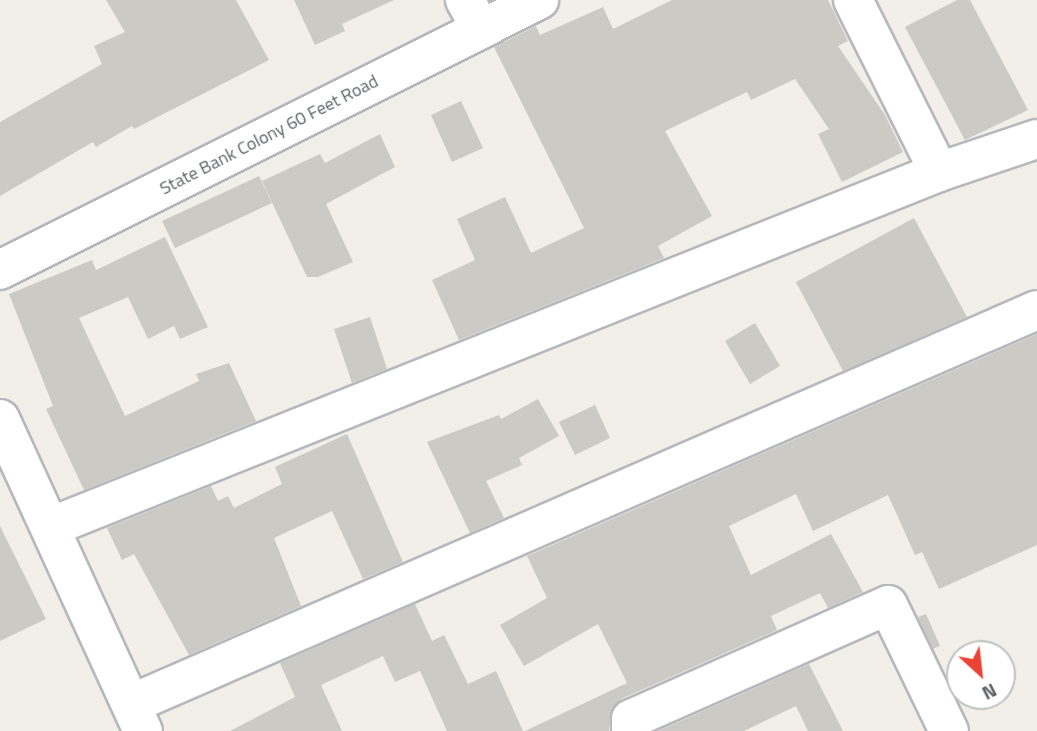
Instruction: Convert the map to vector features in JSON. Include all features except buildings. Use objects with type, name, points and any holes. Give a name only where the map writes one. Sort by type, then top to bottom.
[{"type":"street","name":"State Bank Colony 60 Feet Road","points":[[0,270],[473,14],[539,0]]},
{"type":"street","points":[[853,0],[939,172]]},
{"type":"street","points":[[50,527],[939,172],[1037,139]]},
{"type":"street","points":[[0,419],[137,718],[1037,310]]},
{"type":"street","points":[[631,731],[631,719],[888,606],[949,731]]}]
